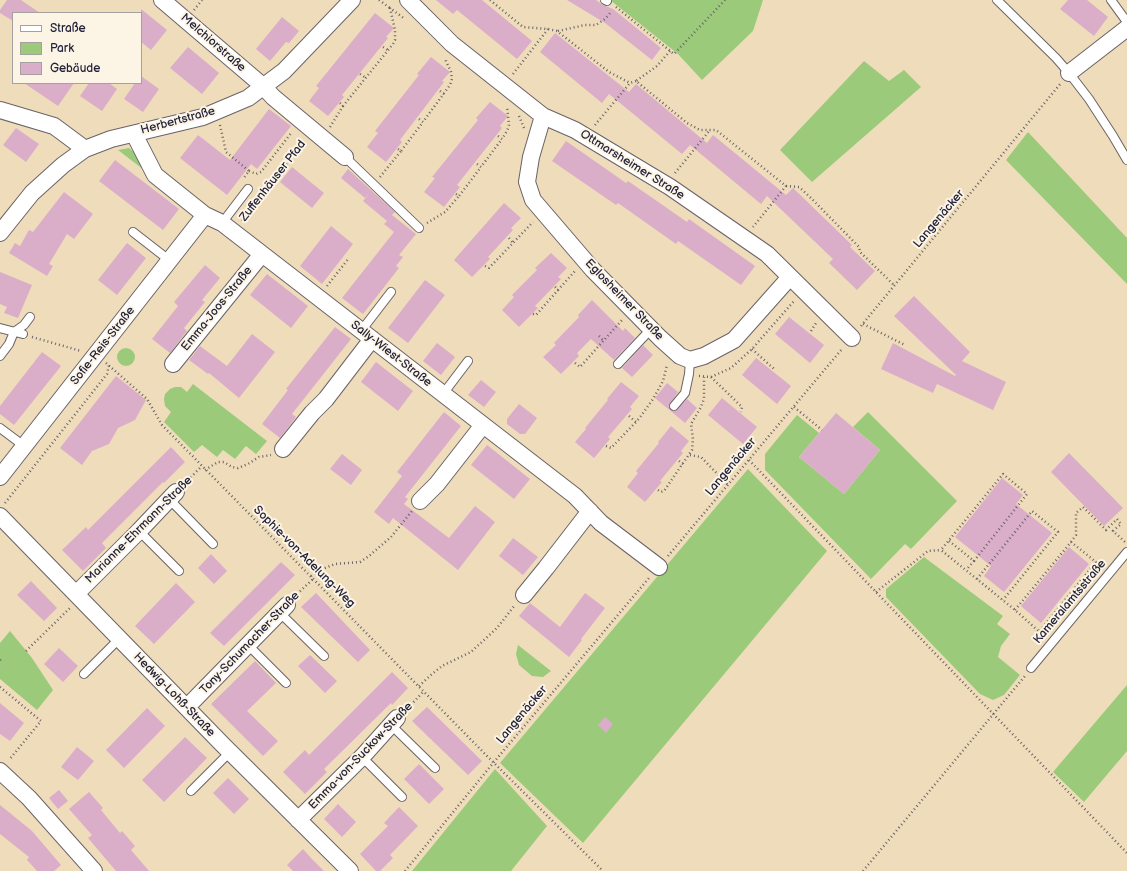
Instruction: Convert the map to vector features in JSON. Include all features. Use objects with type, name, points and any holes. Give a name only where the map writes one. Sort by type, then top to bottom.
[{"type":"street","name":"Melchiorstraße","points":[[162,0],[263,86]]},
{"type":"street","name":"Herbertstraße","points":[[0,233],[32,193],[85,149],[111,139],[203,117],[248,98],[284,71],[352,0]]},
{"type":"street","name":"Ottmarsheimer Straße","points":[[408,0],[452,44],[543,116],[575,130],[670,187],[767,254],[852,338]]},
{"type":"street","points":[[1069,73],[1127,28]]},
{"type":"street","name":"Zuffenhäuser Pfad","points":[[263,86],[273,98],[345,157]]},
{"type":"street","points":[[0,110],[54,126],[85,149]]},
{"type":"street","name":"Eglosheimer Straße","points":[[543,116],[531,157],[527,182],[533,200],[593,270],[680,356],[690,360]]},
{"type":"street","name":"Sally-Wiest-Straße","points":[[134,134],[155,174],[205,214],[262,254],[575,496],[601,523],[659,567]]},
{"type":"street","name":"Sofie-Reis-Straße","points":[[0,477],[24,446],[100,358],[169,260],[205,214]]},
{"type":"street","name":"Emma-Joos-Straße","points":[[173,364],[262,254]]},
{"type":"street","points":[[690,360],[704,356],[734,340],[790,277]]},
{"type":"street","points":[[283,449],[312,413],[326,399],[366,335]]},
{"type":"street","points":[[420,501],[437,484],[483,425]]},
{"type":"street","name":"Marianne-Ehrmann-Straße","points":[[78,596],[172,495]]},
{"type":"street","name":"Hedwig-Lohß-Straße","points":[[2,510],[78,596],[119,639],[343,867]]},
{"type":"street","points":[[524,595],[590,511]]},
{"type":"street","name":"Tony-Schumacher-Straße","points":[[187,707],[283,608]]},
{"type":"street","name":"Emma-von-Suckow-Straße","points":[[298,820],[362,756],[394,721]]},
{"type":"street","points":[[0,771],[29,798],[94,871]]},
{"type":"lane","points":[[997,0],[1056,58],[1069,73],[1089,99],[1127,160]]},
{"type":"lane","points":[[1111,0],[1127,22]]},
{"type":"lane","points":[[345,157],[375,184],[419,228]]},
{"type":"lane","points":[[227,228],[248,189]]},
{"type":"lane","points":[[133,232],[169,260]]},
{"type":"lane","points":[[366,335],[391,292]]},
{"type":"lane","points":[[0,356],[10,344],[14,332],[24,325],[30,317]]},
{"type":"lane","points":[[0,328],[24,334]]},
{"type":"lane","points":[[618,364],[651,329]]},
{"type":"lane","points":[[674,406],[685,393],[690,360]]},
{"type":"lane","points":[[443,394],[468,361]]},
{"type":"lane","points":[[0,428],[24,446]]},
{"type":"lane","points":[[172,495],[213,544]]},
{"type":"lane","points":[[139,531],[179,571]]},
{"type":"lane","name":"Kameralamtsstraße","points":[[1031,668],[1127,552]]},
{"type":"lane","points":[[283,608],[324,656]]},
{"type":"lane","points":[[84,674],[119,639]]},
{"type":"lane","points":[[248,645],[286,683]]},
{"type":"lane","points":[[394,721],[435,768]]},
{"type":"lane","points":[[190,791],[230,752]]},
{"type":"lane","points":[[362,756],[402,797]]},
{"type":"path","points":[[379,0],[409,22]]},
{"type":"path","points":[[490,0],[523,27],[557,31],[596,24],[605,19],[615,7]]},
{"type":"path","points":[[608,1],[674,54],[726,0]]},
{"type":"path","points":[[220,122],[226,152],[250,171],[256,174],[261,172],[343,106],[366,78],[395,40],[395,30],[390,8]]},
{"type":"path","points":[[557,31],[609,72],[630,83]]},
{"type":"path","points":[[383,47],[388,50]]},
{"type":"path","points":[[592,128],[630,83],[636,81],[656,66],[670,51]]},
{"type":"path","points":[[375,184],[444,94],[452,79],[451,72],[446,62],[446,54],[452,59]]},
{"type":"path","name":"Langenäcker","points":[[405,871],[494,762],[852,338],[1069,73]]},
{"type":"path","points":[[360,74],[366,78]]},
{"type":"path","points":[[636,81],[687,123],[700,130],[716,130],[786,186],[799,187],[860,247],[860,252],[895,286]]},
{"type":"path","points":[[440,91],[444,94]]},
{"type":"path","points":[[340,103],[343,106]]},
{"type":"path","points":[[419,228],[445,212],[459,196],[508,131],[508,104]]},
{"type":"path","points":[[419,119],[423,122]]},
{"type":"path","name":"Zuffenhäuser Pfad","points":[[227,228],[312,130]]},
{"type":"path","points":[[671,178],[710,130]]},
{"type":"path","points":[[498,136],[502,139]]},
{"type":"path","points":[[476,164],[481,167]]},
{"type":"path","points":[[240,183],[250,171]]},
{"type":"path","points":[[744,238],[786,186]]},
{"type":"path","points":[[484,266],[489,268],[543,212]]},
{"type":"path","points":[[509,238],[513,243]]},
{"type":"path","points":[[318,298],[349,258]]},
{"type":"path","points":[[533,314],[536,315],[557,288],[563,284]]},
{"type":"path","points":[[658,490],[661,492],[664,491],[690,455],[693,439],[691,424],[704,399],[704,377],[711,377],[732,368],[752,349],[792,302],[798,299]]},
{"type":"path","points":[[575,363],[580,367],[603,340],[633,310]]},
{"type":"path","points":[[811,331],[819,319]]},
{"type":"path","points":[[863,324],[905,345]]},
{"type":"path","points":[[24,334],[100,358]]},
{"type":"path","points":[[598,336],[603,340]]},
{"type":"path","points":[[752,349],[773,368],[774,371]]},
{"type":"path","name":"Sophie-von-Adelung-Weg","points":[[100,358],[147,399],[162,425],[205,470],[603,871]]},
{"type":"path","points":[[2,510],[106,374],[111,361]]},
{"type":"path","points":[[606,446],[611,448],[636,422],[653,399],[668,364]]},
{"type":"path","points":[[711,377],[742,407],[741,412]]},
{"type":"path","points":[[794,407],[822,430]]},
{"type":"path","points":[[629,416],[636,422]]},
{"type":"path","points":[[205,470],[218,462],[224,462],[232,467],[238,468],[259,457],[278,454],[283,449]]},
{"type":"path","points":[[690,455],[701,457],[728,485]]},
{"type":"path","points":[[749,460],[1127,853]]},
{"type":"path","points":[[679,461],[684,464]]},
{"type":"path","name":"Marianne-Ehrmann-Straße","points":[[172,495],[202,466]]},
{"type":"path","points":[[941,550],[1003,474],[1027,494],[966,570]]},
{"type":"path","name":"Tony-Schumacher-Straße","points":[[283,608],[320,570],[335,564],[360,562],[369,556],[391,537],[420,501]]},
{"type":"path","points":[[1015,610],[1076,535],[1076,513],[1083,507],[1106,530],[1117,519],[1121,524],[1113,531],[1127,544]]},
{"type":"path","points":[[977,579],[1032,511],[1058,532],[1003,600]]},
{"type":"path","points":[[949,540],[974,561]]},
{"type":"path","points":[[1039,632],[1096,562],[1070,542]]},
{"type":"path","points":[[876,592],[928,551],[941,550],[1015,610],[1052,643]]},
{"type":"path","points":[[419,686],[442,666],[471,652],[497,628],[524,595]]},
{"type":"path","points":[[26,651],[78,596]]},
{"type":"path","points":[[863,871],[1031,668]]},
{"type":"path","points":[[0,687],[41,721],[0,771]]},
{"type":"path","name":"Emma-von-Suckow-Straße","points":[[394,721],[424,691]]},
{"type":"green space","points":[[610,0],[763,0],[753,31],[702,80],[678,54]]},
{"type":"green space","points":[[864,61],[889,81],[904,70],[921,87],[812,182],[780,150]]},
{"type":"green space","points":[[1028,132],[1127,238],[1127,284],[1006,160]]},
{"type":"green space","points":[[129,148],[136,154],[144,170],[118,150]]},
{"type":"green space","points":[[126,348],[132,351],[135,357],[132,363],[126,366],[120,363],[117,357],[120,351]]},
{"type":"green space","points":[[193,384],[267,441],[256,454],[246,446],[235,459],[223,450],[217,457],[202,445],[194,452],[164,422],[171,412],[165,406],[165,394],[170,389],[175,387],[181,387],[187,392]]},
{"type":"green space","points":[[868,412],[957,501],[911,549],[905,544],[871,579],[765,470],[765,454],[797,415],[819,433],[799,457],[844,494],[880,450],[853,427]]},
{"type":"green space","points":[[748,469],[827,551],[583,843],[500,763]]},
{"type":"green space","points":[[924,557],[1003,616],[997,624],[1010,634],[1001,646],[998,657],[1020,675],[1004,695],[993,700],[980,694],[886,597],[886,589]]},
{"type":"green space","points":[[10,631],[32,658],[53,690],[37,710],[0,679],[0,643]]},
{"type":"green space","points":[[518,645],[551,671],[543,677],[532,676],[519,665],[516,654]]},
{"type":"green space","points":[[1127,685],[1127,751],[1084,802],[1053,772]]},
{"type":"green space","points":[[495,769],[547,826],[511,871],[412,871]]},
{"type":"building","points":[[7,0],[21,0],[39,12],[12,12],[12,20],[0,13],[0,10]]},
{"type":"building","points":[[436,0],[482,0],[532,41],[517,59],[457,10],[453,14]]},
{"type":"building","points":[[567,0],[596,0],[613,9],[661,48],[652,60],[605,23]]},
{"type":"building","points":[[1068,0],[1087,0],[1108,17],[1094,36],[1060,9]]},
{"type":"building","points":[[141,9],[167,30],[151,50],[142,43]]},
{"type":"building","points":[[375,13],[394,28],[386,37],[388,38],[342,95],[344,97],[328,116],[309,101],[319,88],[316,86]]},
{"type":"building","points":[[282,17],[299,31],[289,43],[286,42],[270,61],[256,49]]},
{"type":"building","points":[[555,33],[629,92],[636,84],[707,143],[713,135],[786,195],[793,188],[852,245],[850,247],[875,271],[857,290],[829,263],[833,259],[767,196],[761,204],[690,145],[682,154],[609,94],[602,103],[540,52]]},
{"type":"building","points":[[188,47],[219,73],[202,94],[170,68]]},
{"type":"building","points":[[431,57],[450,72],[400,140],[402,142],[386,162],[367,147],[378,133],[375,131],[419,75],[417,74]]},
{"type":"building","points":[[142,77],[159,89],[143,112],[124,99],[134,84],[142,84]]},
{"type":"building","points":[[25,84],[73,84],[58,106]]},
{"type":"building","points":[[88,84],[110,84],[117,89],[102,111],[80,96]]},
{"type":"building","points":[[490,102],[508,116],[500,126],[502,128],[457,185],[460,187],[444,207],[424,192],[435,178],[432,177],[478,120],[476,118]]},
{"type":"building","points":[[269,109],[291,126],[257,169],[251,164],[227,195],[180,158],[198,135],[230,160]]},
{"type":"building","points":[[16,128],[39,144],[26,162],[3,145]]},
{"type":"building","points":[[566,141],[626,183],[628,181],[687,222],[689,219],[755,266],[741,285],[678,241],[676,244],[618,203],[616,205],[552,161]]},
{"type":"building","points":[[115,160],[179,209],[163,230],[99,181]]},
{"type":"building","points":[[292,167],[324,193],[312,208],[280,182]]},
{"type":"building","points":[[348,169],[395,212],[392,215],[416,234],[399,255],[403,257],[396,266],[399,268],[363,314],[342,298],[394,232],[384,224],[387,221],[363,201],[369,194],[365,198],[341,178]]},
{"type":"building","points":[[64,192],[93,214],[74,239],[67,234],[49,264],[53,266],[47,276],[9,253],[15,243],[20,246],[29,230],[33,232]]},
{"type":"building","points":[[504,203],[521,218],[511,228],[513,230],[488,257],[490,259],[472,277],[454,260]]},
{"type":"building","points":[[331,226],[353,244],[322,284],[300,266]]},
{"type":"building","points":[[127,243],[146,258],[117,295],[98,280]]},
{"type":"building","points":[[551,253],[567,268],[558,277],[561,279],[535,306],[538,308],[519,327],[502,310],[514,297],[512,295],[537,270],[535,268]]},
{"type":"building","points":[[205,265],[220,278],[202,300],[205,302],[184,328],[187,331],[170,353],[152,339],[178,306],[174,302]]},
{"type":"building","points":[[0,272],[32,285],[18,318],[4,313],[7,307],[0,304]]},
{"type":"building","points":[[267,274],[308,306],[291,328],[250,295]]},
{"type":"building","points":[[425,280],[445,295],[408,343],[388,328]]},
{"type":"building","points":[[914,296],[970,352],[962,361],[1006,382],[993,410],[937,384],[933,393],[881,369],[893,343],[955,376],[956,375],[894,316]]},
{"type":"building","points":[[592,300],[623,331],[625,328],[635,338],[614,360],[591,339],[577,353],[579,356],[561,374],[543,357],[556,345],[554,343],[579,317],[578,315]]},
{"type":"building","points":[[789,317],[824,345],[810,363],[775,334]]},
{"type":"building","points":[[335,327],[351,339],[292,414],[296,417],[280,438],[262,424],[288,390],[286,389]]},
{"type":"building","points":[[252,334],[275,352],[239,398],[209,373],[208,374],[189,360],[200,346],[227,366]]},
{"type":"building","points":[[437,343],[455,357],[441,375],[423,361]]},
{"type":"building","points":[[643,345],[653,355],[632,377],[622,368]]},
{"type":"building","points":[[42,352],[61,366],[14,425],[0,414],[0,406]]},
{"type":"building","points":[[756,358],[791,386],[777,404],[742,375]]},
{"type":"building","points":[[376,362],[413,391],[398,411],[361,382]]},
{"type":"building","points":[[116,376],[146,400],[135,420],[118,428],[109,444],[92,451],[82,465],[60,448]]},
{"type":"building","points":[[481,380],[496,392],[484,407],[468,395]]},
{"type":"building","points":[[621,382],[639,396],[630,407],[632,409],[608,437],[610,439],[594,458],[575,442]]},
{"type":"building","points":[[667,383],[678,392],[669,405],[671,410],[676,411],[687,399],[697,408],[685,423],[655,398]]},
{"type":"building","points":[[722,398],[757,427],[743,444],[708,415]]},
{"type":"building","points":[[519,404],[537,418],[525,434],[520,434],[507,424],[507,419]]},
{"type":"building","points":[[444,412],[461,426],[405,497],[408,499],[404,504],[449,538],[475,506],[495,522],[458,570],[393,518],[389,524],[374,512],[402,476],[397,472]]},
{"type":"building","points":[[836,413],[880,450],[844,494],[799,457]]},
{"type":"building","points":[[671,426],[689,441],[681,451],[683,453],[645,502],[627,487],[638,473],[636,471]]},
{"type":"building","points":[[487,445],[530,479],[514,499],[471,465]]},
{"type":"building","points":[[171,447],[185,462],[102,543],[106,548],[83,571],[62,550],[86,527],[88,530]]},
{"type":"building","points":[[1069,453],[1123,508],[1104,526],[1051,472]]},
{"type":"building","points":[[342,454],[362,470],[351,485],[330,469]]},
{"type":"building","points":[[1002,478],[1023,495],[1016,504],[1052,533],[1004,592],[984,576],[991,566],[955,537]]},
{"type":"building","points":[[513,538],[538,557],[523,575],[499,556]]},
{"type":"building","points":[[1069,547],[1089,564],[1041,623],[1021,606]]},
{"type":"building","points":[[211,554],[227,571],[214,584],[198,568]]},
{"type":"building","points":[[281,562],[295,575],[224,646],[210,633]]},
{"type":"building","points":[[31,581],[57,608],[44,621],[17,595]]},
{"type":"building","points":[[176,583],[195,602],[154,644],[135,626]]},
{"type":"building","points":[[316,593],[370,650],[358,662],[301,607]]},
{"type":"building","points":[[585,593],[605,608],[569,657],[519,616],[530,603],[560,627]]},
{"type":"building","points":[[59,648],[78,666],[63,682],[44,664]]},
{"type":"building","points":[[310,655],[337,681],[325,693],[298,666]]},
{"type":"building","points":[[255,661],[276,683],[247,711],[278,741],[263,756],[211,704]]},
{"type":"building","points":[[392,672],[408,688],[324,769],[327,772],[305,794],[283,772],[305,750],[309,755]]},
{"type":"building","points":[[0,703],[24,723],[10,741],[0,734]]},
{"type":"building","points":[[427,707],[482,761],[468,775],[412,721]]},
{"type":"building","points":[[147,708],[165,726],[124,768],[106,750]]},
{"type":"building","points":[[605,717],[613,724],[606,733],[598,725]]},
{"type":"building","points":[[185,737],[207,758],[164,802],[142,780]]},
{"type":"building","points":[[77,747],[94,761],[78,780],[61,767]]},
{"type":"building","points":[[419,764],[444,789],[429,804],[404,779]]},
{"type":"building","points":[[228,778],[249,799],[234,814],[213,793]]},
{"type":"building","points":[[59,790],[68,801],[58,809],[49,798]]},
{"type":"building","points":[[89,792],[103,808],[101,810],[120,833],[122,831],[135,846],[131,850],[149,871],[116,871],[88,838],[92,835],[69,809]]},
{"type":"building","points":[[338,804],[356,822],[342,837],[324,819]]},
{"type":"building","points":[[0,805],[32,831],[61,865],[54,871],[37,871],[27,860],[29,857],[0,834]]},
{"type":"building","points":[[399,807],[418,826],[390,855],[393,858],[380,871],[376,871],[360,854],[388,826],[384,823]]},
{"type":"building","points":[[303,849],[324,871],[293,871],[287,865]]}]
